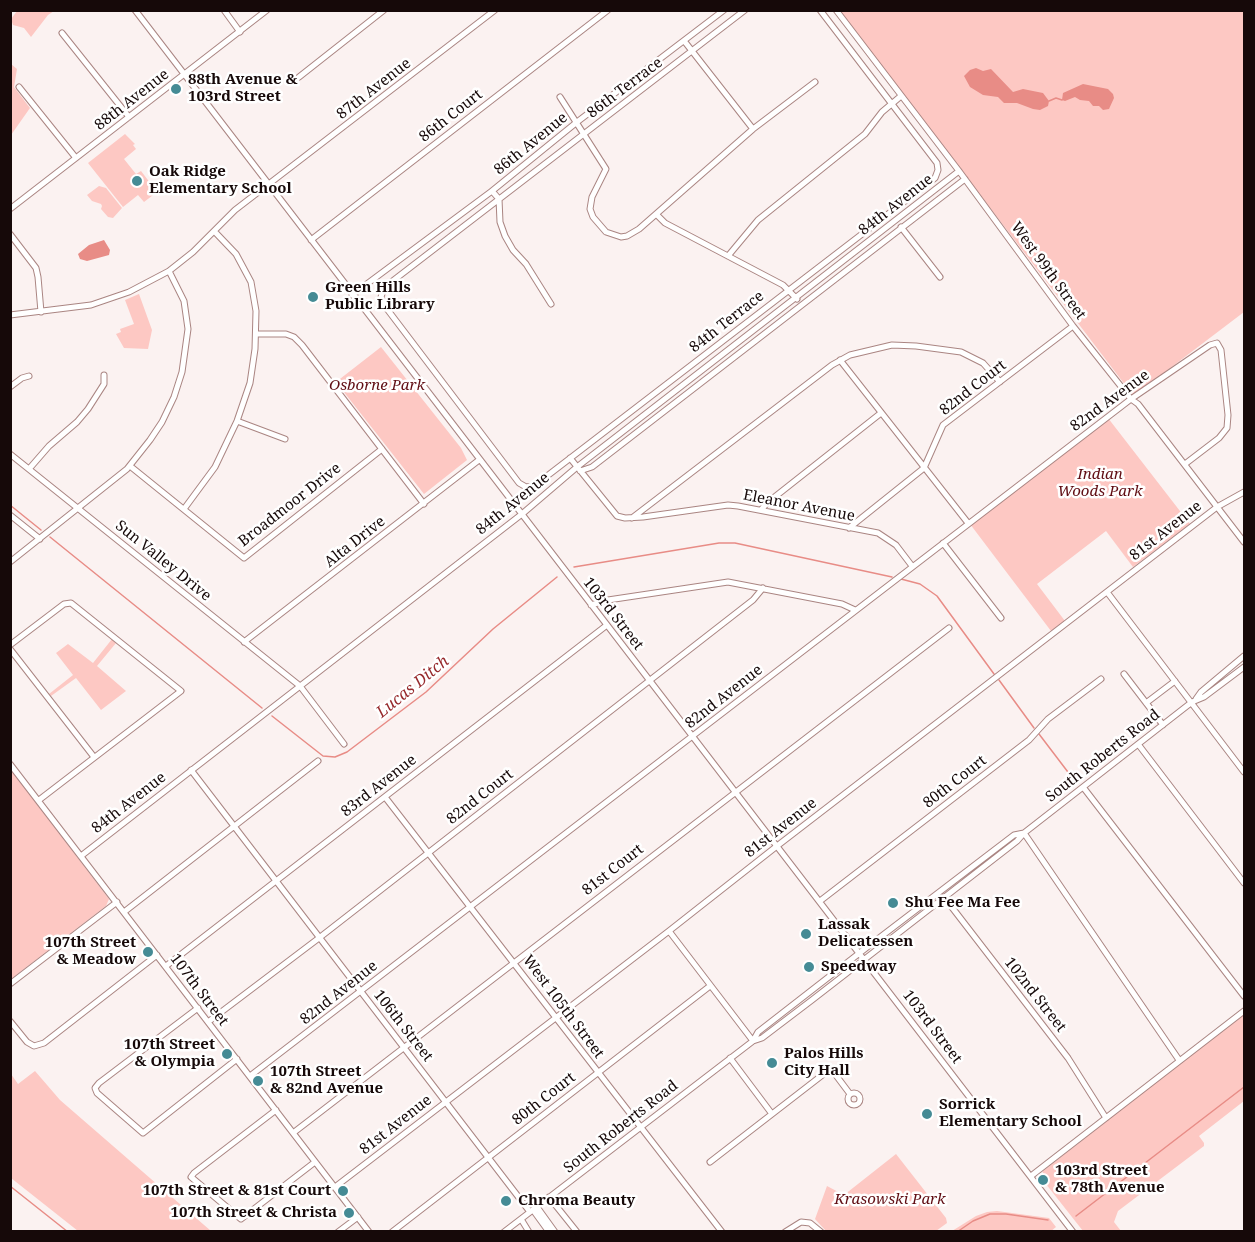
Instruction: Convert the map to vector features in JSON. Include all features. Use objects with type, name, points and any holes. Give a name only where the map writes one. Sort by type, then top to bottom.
[{"type":"street","name":"103rd Street","points":[[135,10],[1073,1232]]},
{"type":"street","points":[[224,10],[240,32]]},
{"type":"street","name":"88th Avenue","points":[[10,208],[267,10]]},
{"type":"street","points":[[299,77],[384,10]]},
{"type":"street","name":"86th Court","points":[[310,240],[608,10]]},
{"type":"street","name":"86th Avenue","points":[[352,295],[492,191],[577,122],[685,42],[724,10]]},
{"type":"street","name":"86th Terrace","points":[[526,487],[519,483],[384,305],[381,297],[383,291],[390,283],[746,10]]},
{"type":"street","points":[[820,10],[891,104]]},
{"type":"street","name":"West 99th Street","points":[[836,10],[959,171],[1073,326],[1131,399],[1138,404],[1245,542]]},
{"type":"street","name":"87th Avenue","points":[[10,315],[76,308],[118,296],[169,271],[193,252],[230,214],[491,12]]},
{"type":"street","points":[[62,33],[129,117]]},
{"type":"street","points":[[685,42],[753,129]]},
{"type":"street","points":[[560,97],[606,169],[590,204],[593,217],[599,226],[612,235],[627,236],[639,229],[753,129],[815,82]]},
{"type":"street","points":[[19,87],[76,158]]},
{"type":"street","points":[[728,256],[758,220],[865,134],[901,96]]},
{"type":"street","name":"84th Terrace","points":[[526,487],[534,486],[935,178],[938,171],[937,163],[891,104]]},
{"type":"street","name":"84th Avenue","points":[[81,856],[959,171]]},
{"type":"street","name":"84th Avenue","points":[[579,469],[592,467],[965,179]]},
{"type":"street","points":[[492,191],[499,199],[500,222],[505,236],[551,304]]},
{"type":"street","points":[[918,191],[924,199]]},
{"type":"street","points":[[656,214],[665,223],[788,290],[801,304]]},
{"type":"street","points":[[901,227],[940,277]]},
{"type":"street","points":[[184,509],[215,467],[237,421],[250,383],[256,334],[256,305],[248,273],[236,254],[214,231]]},
{"type":"street","points":[[10,234],[36,268],[41,312]]},
{"type":"street","points":[[10,562],[130,466],[162,422],[174,397],[182,372],[187,341],[187,320],[181,293],[169,271]]},
{"type":"street","points":[[384,273],[390,283]]},
{"type":"street","name":"82nd Court","points":[[849,528],[924,468],[944,425],[1073,326]]},
{"type":"street","points":[[256,334],[286,334],[294,338],[424,504]]},
{"type":"street","name":"82nd Avenue","points":[[250,1076],[1131,399],[1210,345],[1217,343],[1221,350],[1228,415],[1227,428],[1219,438],[1185,465]]},
{"type":"street","points":[[570,458],[616,516],[632,518],[840,360],[892,345],[916,345],[961,352],[974,357],[983,363],[1000,382]]},
{"type":"street","points":[[840,360],[968,523]]},
{"type":"street","points":[[30,469],[49,446],[88,410],[104,384],[104,375]]},
{"type":"street","points":[[10,387],[29,376]]},
{"type":"street","points":[[761,510],[881,413]]},
{"type":"street","points":[[237,421],[285,439]]},
{"type":"street","name":"Broadmoor Drive","points":[[130,466],[244,558],[381,449]]},
{"type":"street","name":"Sun Valley Drive","points":[[10,454],[300,686]]},
{"type":"street","name":"Alta Drive","points":[[244,642],[479,460]]},
{"type":"street","name":"81st Avenue","points":[[335,1187],[1217,507],[1245,492]]},
{"type":"street","name":"Eleanor Avenue","points":[[632,518],[728,505],[761,510],[887,537],[912,566]]},
{"type":"street","points":[[10,515],[40,539]]},
{"type":"street","points":[[943,543],[1001,618]]},
{"type":"street","points":[[591,605],[608,600],[719,582],[736,582],[842,604],[855,610]]},
{"type":"street","name":"82nd Court","points":[[208,1022],[753,600],[763,588]]},
{"type":"street","points":[[1107,592],[1175,681],[1194,700],[1245,771]]},
{"type":"street","points":[[39,801],[181,691],[71,603],[64,604],[10,647],[94,757]]},
{"type":"street","name":"83rd Avenue","points":[[166,966],[607,625]]},
{"type":"street","name":"81st Court","points":[[293,1132],[950,628]]},
{"type":"street","name":"South Roberts Road","points":[[504,1232],[730,1058],[753,1041],[762,1038],[1017,841],[1024,833],[1194,700],[1244,656]]},
{"type":"street","name":"South Roberts Road","points":[[1194,700],[1204,697],[1245,667]]},
{"type":"street","points":[[1124,674],[1162,725]]},
{"type":"street","name":"80th Court","points":[[820,902],[1029,740],[1048,719],[1101,679]]},
{"type":"street","points":[[1146,703],[1175,681]]},
{"type":"street","points":[[300,686],[344,744]]},
{"type":"street","points":[[1138,744],[1245,883]]},
{"type":"street","points":[[124,912],[318,760]]},
{"type":"street","name":"107th Street","points":[[10,764],[369,1232]]},
{"type":"street","name":"106th Street","points":[[191,770],[488,1157],[533,1210]]},
{"type":"street","points":[[1083,787],[1245,996]]},
{"type":"street","name":"West 105th Street","points":[[385,797],[722,1232]]},
{"type":"street","points":[[1024,833],[1179,1059]]},
{"type":"street","name":"South Roberts Road","points":[[753,1041],[759,1032],[860,953],[1014,835],[1024,833]]},
{"type":"street","name":"102nd Street","points":[[940,892],[1068,1058],[1106,1118]]},
{"type":"street","points":[[10,984],[117,902]]},
{"type":"street","points":[[669,931],[753,1041]]},
{"type":"street","points":[[10,1021],[27,1042],[34,1046],[44,1043],[157,955]]},
{"type":"street","name":"80th Court","points":[[392,1232],[710,986]]},
{"type":"street","points":[[198,1008],[96,1085],[97,1093],[142,1132],[237,1059]]},
{"type":"street","points":[[1031,1176],[1179,1059],[1245,1011]]},
{"type":"street","points":[[730,1058],[772,1114]]},
{"type":"street","points":[[710,1162],[829,1072],[835,1074],[850,1094]]},
{"type":"street","points":[[276,1110],[191,1177],[237,1217],[243,1218],[315,1162]]},
{"type":"street","points":[[549,1197],[577,1232]]},
{"type":"street","points":[[533,1210],[549,1232]]},
{"type":"street","points":[[533,1210],[555,1232]]},
{"type":"street","points":[[338,1232],[358,1217]]},
{"type":"street","points":[[521,1219],[529,1232]]},
{"type":"street","points":[[785,1232],[796,1223],[806,1222],[815,1225],[821,1232]]},
{"type":"green space","points":[[17,11],[54,11],[48,15],[31,37],[24,28],[13,25],[11,19]]},
{"type":"green space","points":[[840,11],[1244,11],[1244,312],[1140,391],[1132,394]]},
{"type":"green space","points":[[11,64],[17,69],[14,87],[30,108],[11,135]]},
{"type":"green space","points":[[125,134],[135,144],[133,145],[136,149],[124,159],[136,174],[141,171],[157,192],[144,202],[138,195],[123,207],[88,163]]},
{"type":"green space","points":[[99,186],[106,188],[122,208],[113,218],[108,217],[101,209],[101,204],[92,201],[87,195]]},
{"type":"green space","points":[[139,294],[152,330],[148,349],[124,348],[116,334],[121,332],[120,329],[134,324],[125,300]]},
{"type":"green space","name":"Osborne Park","points":[[381,347],[461,448],[467,460],[424,494],[336,382]]},
{"type":"green space","name":"Indian Woods Park","points":[[1108,418],[1190,524],[1133,567],[1106,531],[1037,584],[1065,621],[1051,631],[970,524]]},
{"type":"green space","points":[[112,639],[116,643],[97,666],[126,691],[101,710],[76,678],[51,696],[49,694],[73,675],[56,653],[68,644],[93,663]]},
{"type":"green space","points":[[11,770],[109,899],[106,906],[11,979]]},
{"type":"green space","points":[[1244,1013],[1244,1101],[1199,1136],[1204,1146],[1118,1211],[1114,1222],[1121,1231],[1083,1231],[1042,1179],[1043,1171]]},
{"type":"green space","points":[[35,1071],[60,1100],[211,1231],[78,1231],[11,1178],[11,1074],[18,1084]]},
{"type":"green space","name":"Krasowski Park","points":[[896,1154],[946,1218],[947,1223],[936,1231],[826,1231],[815,1219],[827,1186],[844,1195]]},
{"type":"green space","points":[[997,1211],[1049,1218],[1056,1227],[1050,1232],[952,1231],[976,1216]]},
{"type":"shaded area","points":[[976,68],[983,71],[991,69],[1013,92],[1023,89],[1043,93],[1049,101],[1048,106],[1040,110],[1033,109],[1017,103],[1004,103],[998,97],[983,95],[970,87],[964,76]]},
{"type":"shaded area","points":[[1083,84],[1108,89],[1114,98],[1109,109],[1103,110],[1099,106],[1093,106],[1089,101],[1075,97],[1062,100],[1063,93]]},
{"type":"shaded area","points":[[104,240],[110,250],[109,255],[87,261],[80,259],[78,254],[89,245]]},
{"type":"waterway","points":[[1049,101],[1056,98],[1062,100]]},
{"type":"waterway","name":"Lucas Ditch","points":[[10,505],[41,530]]},
{"type":"waterway","name":"Lucas Ditch","points":[[50,537],[262,708]]},
{"type":"waterway","name":"Lucas Ditch","points":[[574,567],[719,543],[735,543],[892,577]]},
{"type":"waterway","name":"Lucas Ditch","points":[[272,716],[323,756],[335,757],[347,752],[426,692],[493,629],[557,577]]},
{"type":"waterway","name":"Lucas Ditch","points":[[901,579],[920,584],[937,596],[994,674]]},
{"type":"waterway","name":"Lucas Ditch","points":[[999,680],[1034,728]]},
{"type":"waterway","name":"Lucas Ditch","points":[[1039,734],[1074,780]]},
{"type":"waterway","points":[[1076,1216],[1244,1087]]},
{"type":"waterway","points":[[10,1186],[68,1232]]},
{"type":"waterway","points":[[957,1232],[973,1221],[990,1214],[1048,1220]]},
{"type":"place","name":"88th Avenue & 103rd Street","points":[[176,89]]},
{"type":"place","name":"Oak Ridge Elementary School","points":[[137,181]]},
{"type":"place","name":"Green Hills Public Library","points":[[313,297]]},
{"type":"place","name":"Shu Fee Ma Fee","points":[[893,903]]},
{"type":"place","name":"Lassak Delicatessen","points":[[806,934]]},
{"type":"place","name":"107th Street & Meadow","points":[[148,952]]},
{"type":"place","name":"Speedway","points":[[809,967]]},
{"type":"place","name":"107th Street & Olympia","points":[[227,1054]]},
{"type":"place","name":"Palos Hills City Hall","points":[[772,1063]]},
{"type":"place","name":"107th Street & 82nd Avenue","points":[[258,1081]]},
{"type":"place","name":"Sorrick Elementary School","points":[[927,1114]]},
{"type":"place","name":"103rd Street & 78th Avenue","points":[[1043,1180]]},
{"type":"place","name":"107th Street & 81st Court","points":[[343,1191]]},
{"type":"place","name":"Chroma Beauty","points":[[506,1201]]},
{"type":"place","name":"107th Street & Christa","points":[[349,1213]]}]
